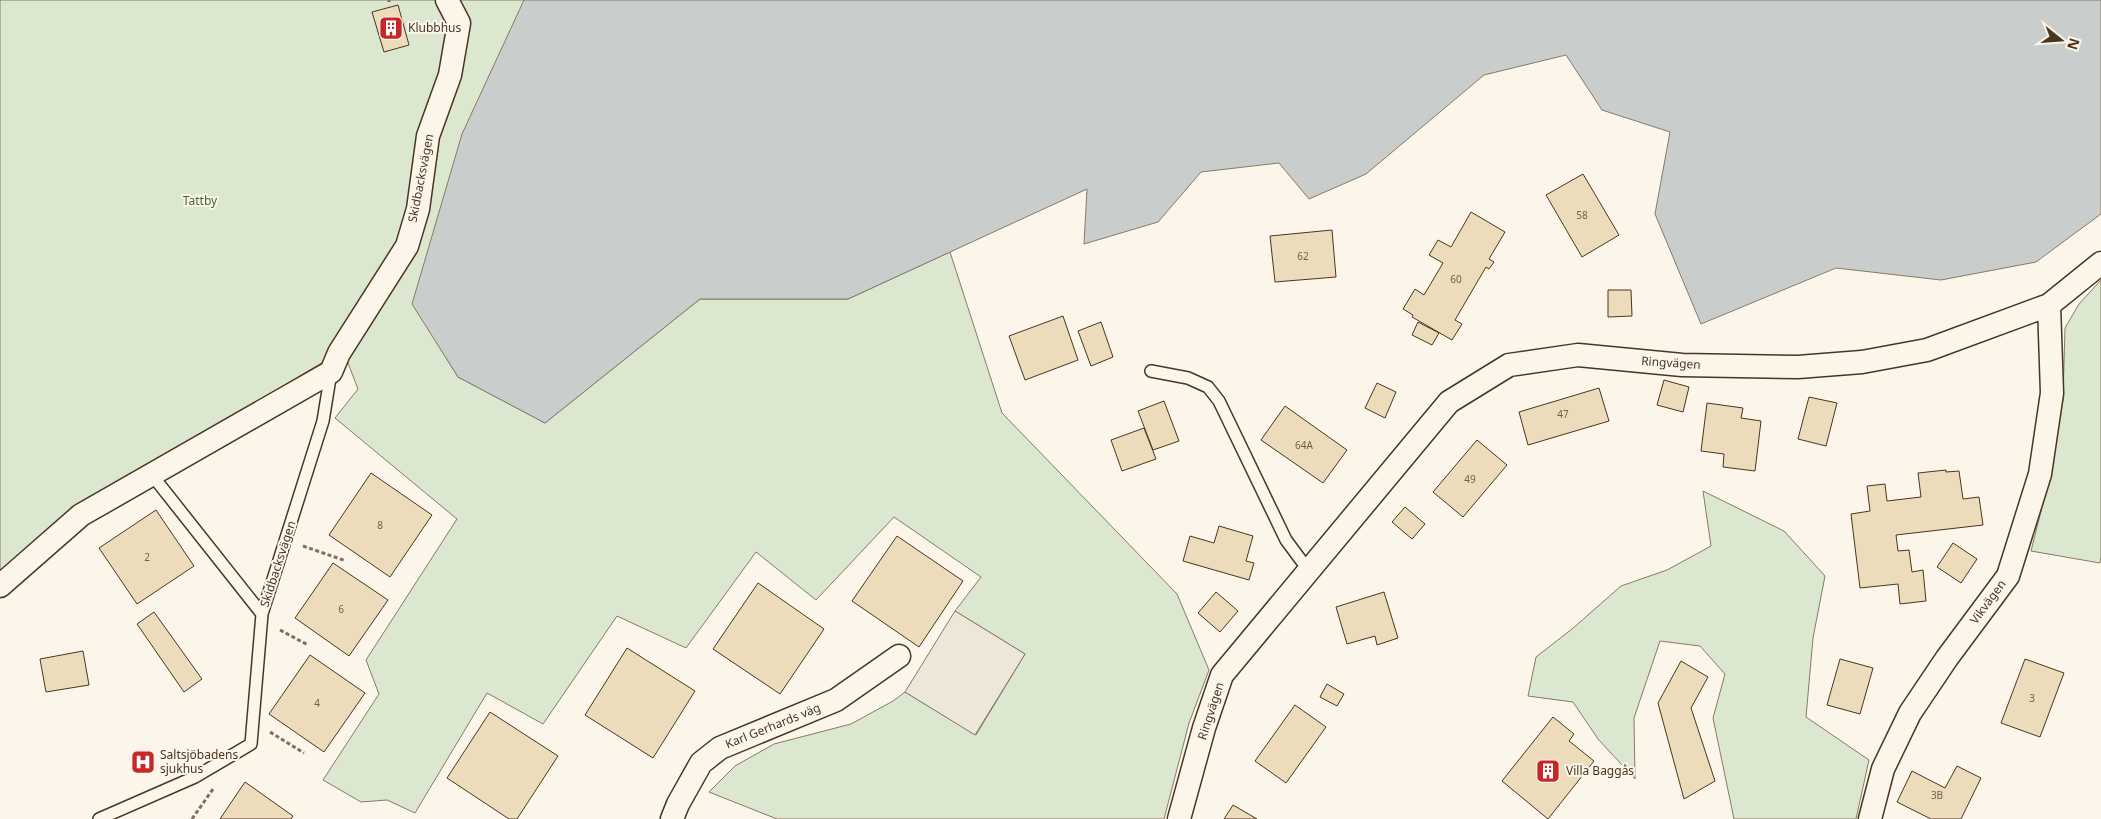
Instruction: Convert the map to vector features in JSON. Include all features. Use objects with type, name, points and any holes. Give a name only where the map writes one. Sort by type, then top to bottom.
[{"type":"street","name":"Skidbacksvägen","points":[[331,372],[339,353],[407,246],[418,209],[428,136],[450,74],[458,31],[459,23],[447,0]]},
{"type":"street","name":"Ringvägen","points":[[1179,819],[1204,728],[1222,675],[1449,402],[1509,365],[1578,355],[1682,365],[1798,367],[1862,362],[1927,350],[2049,305],[2101,264]]},
{"type":"street","name":"Vikvägen","points":[[1870,819],[1883,768],[1910,712],[1947,658],[2008,576],[2040,474],[2050,411],[2052,393],[2049,305]]},
{"type":"street","points":[[0,586],[81,515],[331,372]]},
{"type":"street","name":"Karl Gerhards väg","points":[[672,819],[678,804],[701,763],[720,748],[836,700],[899,656]]},
{"type":"lane","points":[[1152,370],[1188,378],[1208,387],[1219,401],[1286,540],[1309,571]]},
{"type":"lane","name":"Skidbacksvägen","points":[[262,617],[323,421],[331,372]]},
{"type":"lane","name":"Skidbacksvägen","points":[[152,475],[262,617]]},
{"type":"lane","points":[[99,819],[195,777],[251,744],[262,617]]},
{"type":"path","points":[[286,539],[346,561]]},
{"type":"path","points":[[262,617],[308,645]]},
{"type":"path","points":[[253,721],[304,753]]},
{"type":"green space","name":"Tattby","points":[[0,0],[820,0],[416,309],[458,377],[545,423],[700,299],[848,299],[950,252],[1002,413],[1177,594],[1209,670],[1189,723],[1164,819],[777,819],[709,792],[735,766],[774,744],[851,724],[893,701],[905,692],[976,735],[1025,654],[955,611],[981,577],[894,517],[816,600],[756,552],[686,648],[617,616],[543,724],[487,693],[415,813],[387,800],[361,802],[323,780],[379,694],[366,660],[457,519],[335,418],[358,389],[343,350],[138,473],[0,577]]},
{"type":"green space","points":[[2101,280],[2100,563],[2031,551],[2049,479],[2063,400],[2065,328],[2079,304]]},
{"type":"green space","points":[[1703,491],[1784,531],[1825,576],[1813,638],[1806,717],[1869,760],[1856,819],[1734,819],[1713,718],[1725,674],[1700,646],[1660,641],[1634,718],[1635,779],[1598,739],[1573,702],[1528,696],[1536,657],[1572,629],[1621,586],[1667,570],[1711,546]]},
{"type":"shaded area","points":[[524,0],[2101,0],[2101,214],[2036,262],[1941,280],[1836,268],[1701,324],[1655,214],[1670,132],[1602,110],[1566,55],[1484,75],[1366,174],[1309,199],[1279,163],[1201,172],[1158,222],[1084,244],[1087,189],[848,299],[700,299],[545,423],[458,377],[412,304],[462,134]]},
{"type":"shaded area","points":[[955,611],[1025,654],[975,735],[905,692]]},
{"type":"building","name":"Klubbhus","points":[[398,5],[409,45],[384,52],[372,12]]},
{"type":"building","points":[[1583,174],[1619,235],[1582,257],[1546,195]]},
{"type":"building","points":[[1471,212],[1505,232],[1489,259],[1494,262],[1489,269],[1486,267],[1455,320],[1462,324],[1452,340],[1412,317],[1413,315],[1403,309],[1415,289],[1424,295],[1443,263],[1429,255],[1438,240],[1451,247]]},
{"type":"building","points":[[1332,230],[1336,277],[1275,282],[1270,236]]},
{"type":"building","points":[[1608,290],[1631,290],[1632,316],[1608,317]]},
{"type":"building","points":[[1063,316],[1078,360],[1025,380],[1009,336]]},
{"type":"building","points":[[1101,322],[1113,357],[1091,366],[1078,331]]},
{"type":"building","points":[[1418,322],[1439,333],[1432,345],[1412,335]]},
{"type":"building","points":[[1664,380],[1689,387],[1683,412],[1657,405]]},
{"type":"building","points":[[1377,383],[1396,392],[1385,418],[1365,408]]},
{"type":"building","points":[[1599,388],[1609,421],[1528,445],[1519,412]]},
{"type":"building","points":[[1809,397],[1837,403],[1826,446],[1798,439]]},
{"type":"building","points":[[1164,401],[1179,441],[1153,450],[1138,411]]},
{"type":"building","points":[[1707,403],[1743,408],[1741,418],[1761,421],[1755,471],[1723,467],[1724,454],[1701,451]]},
{"type":"building","points":[[1285,406],[1347,450],[1323,483],[1261,440]]},
{"type":"building","points":[[1144,428],[1156,459],[1122,471],[1111,440]]},
{"type":"building","points":[[1477,440],[1507,465],[1463,517],[1433,492]]},
{"type":"building","points":[[1946,470],[1946,472],[1959,471],[1963,499],[1979,497],[1983,525],[1896,535],[1898,551],[1909,550],[1912,572],[1923,570],[1926,601],[1900,604],[1898,584],[1860,588],[1851,514],[1870,511],[1867,486],[1885,484],[1887,501],[1921,497],[1918,473]]},
{"type":"building","points":[[371,473],[432,515],[390,577],[329,535]]},
{"type":"building","points":[[1405,507],[1425,524],[1412,539],[1392,522]]},
{"type":"building","points":[[156,510],[194,566],[137,604],[99,548]]},
{"type":"building","points":[[1219,526],[1253,536],[1246,561],[1254,563],[1249,580],[1183,561],[1190,536],[1214,543]]},
{"type":"building","points":[[897,536],[963,581],[919,647],[852,601]]},
{"type":"building","points":[[1953,543],[1977,559],[1961,583],[1937,567]]},
{"type":"building","points":[[333,563],[388,600],[349,656],[295,618]]},
{"type":"building","points":[[758,583],[824,629],[780,694],[713,649]]},
{"type":"building","points":[[1216,592],[1238,611],[1220,632],[1198,613]]},
{"type":"building","points":[[1384,592],[1398,638],[1377,645],[1375,636],[1347,644],[1336,607]]},
{"type":"building","points":[[154,612],[202,679],[184,692],[137,624]]},
{"type":"building","points":[[627,648],[695,691],[653,758],[585,715]]},
{"type":"building","points":[[83,651],[89,685],[46,692],[40,659]]},
{"type":"building","points":[[310,655],[365,693],[324,752],[269,714]]},
{"type":"building","points":[[1840,659],[1873,668],[1860,714],[1827,705]]},
{"type":"building","points":[[2025,659],[2064,673],[2040,737],[2001,723]]},
{"type":"building","points":[[1681,661],[1708,677],[1691,708],[1715,781],[1684,799],[1658,703]]},
{"type":"building","points":[[1327,684],[1344,694],[1337,706],[1320,697]]},
{"type":"building","points":[[1295,705],[1326,727],[1286,783],[1255,761]]},
{"type":"building","points":[[490,712],[558,756],[517,819],[509,819],[447,778]]},
{"type":"building","name":"Villa Baggås","points":[[1553,717],[1574,734],[1569,741],[1594,761],[1548,819],[1502,781]]},
{"type":"building","points":[[1957,766],[1981,778],[1961,819],[1931,819],[1897,802],[1912,771],[1945,788]]},
{"type":"building","points":[[245,782],[293,816],[291,819],[220,819]]},
{"type":"building","points":[[1233,805],[1257,819],[1224,819]]},
{"type":"place","name":"Klubbhus","points":[[391,28]]},
{"type":"place","name":"Saltsjöbadens sjukhus","points":[[143,762]]},
{"type":"place","name":"Villa Baggås","points":[[1548,771]]}]
